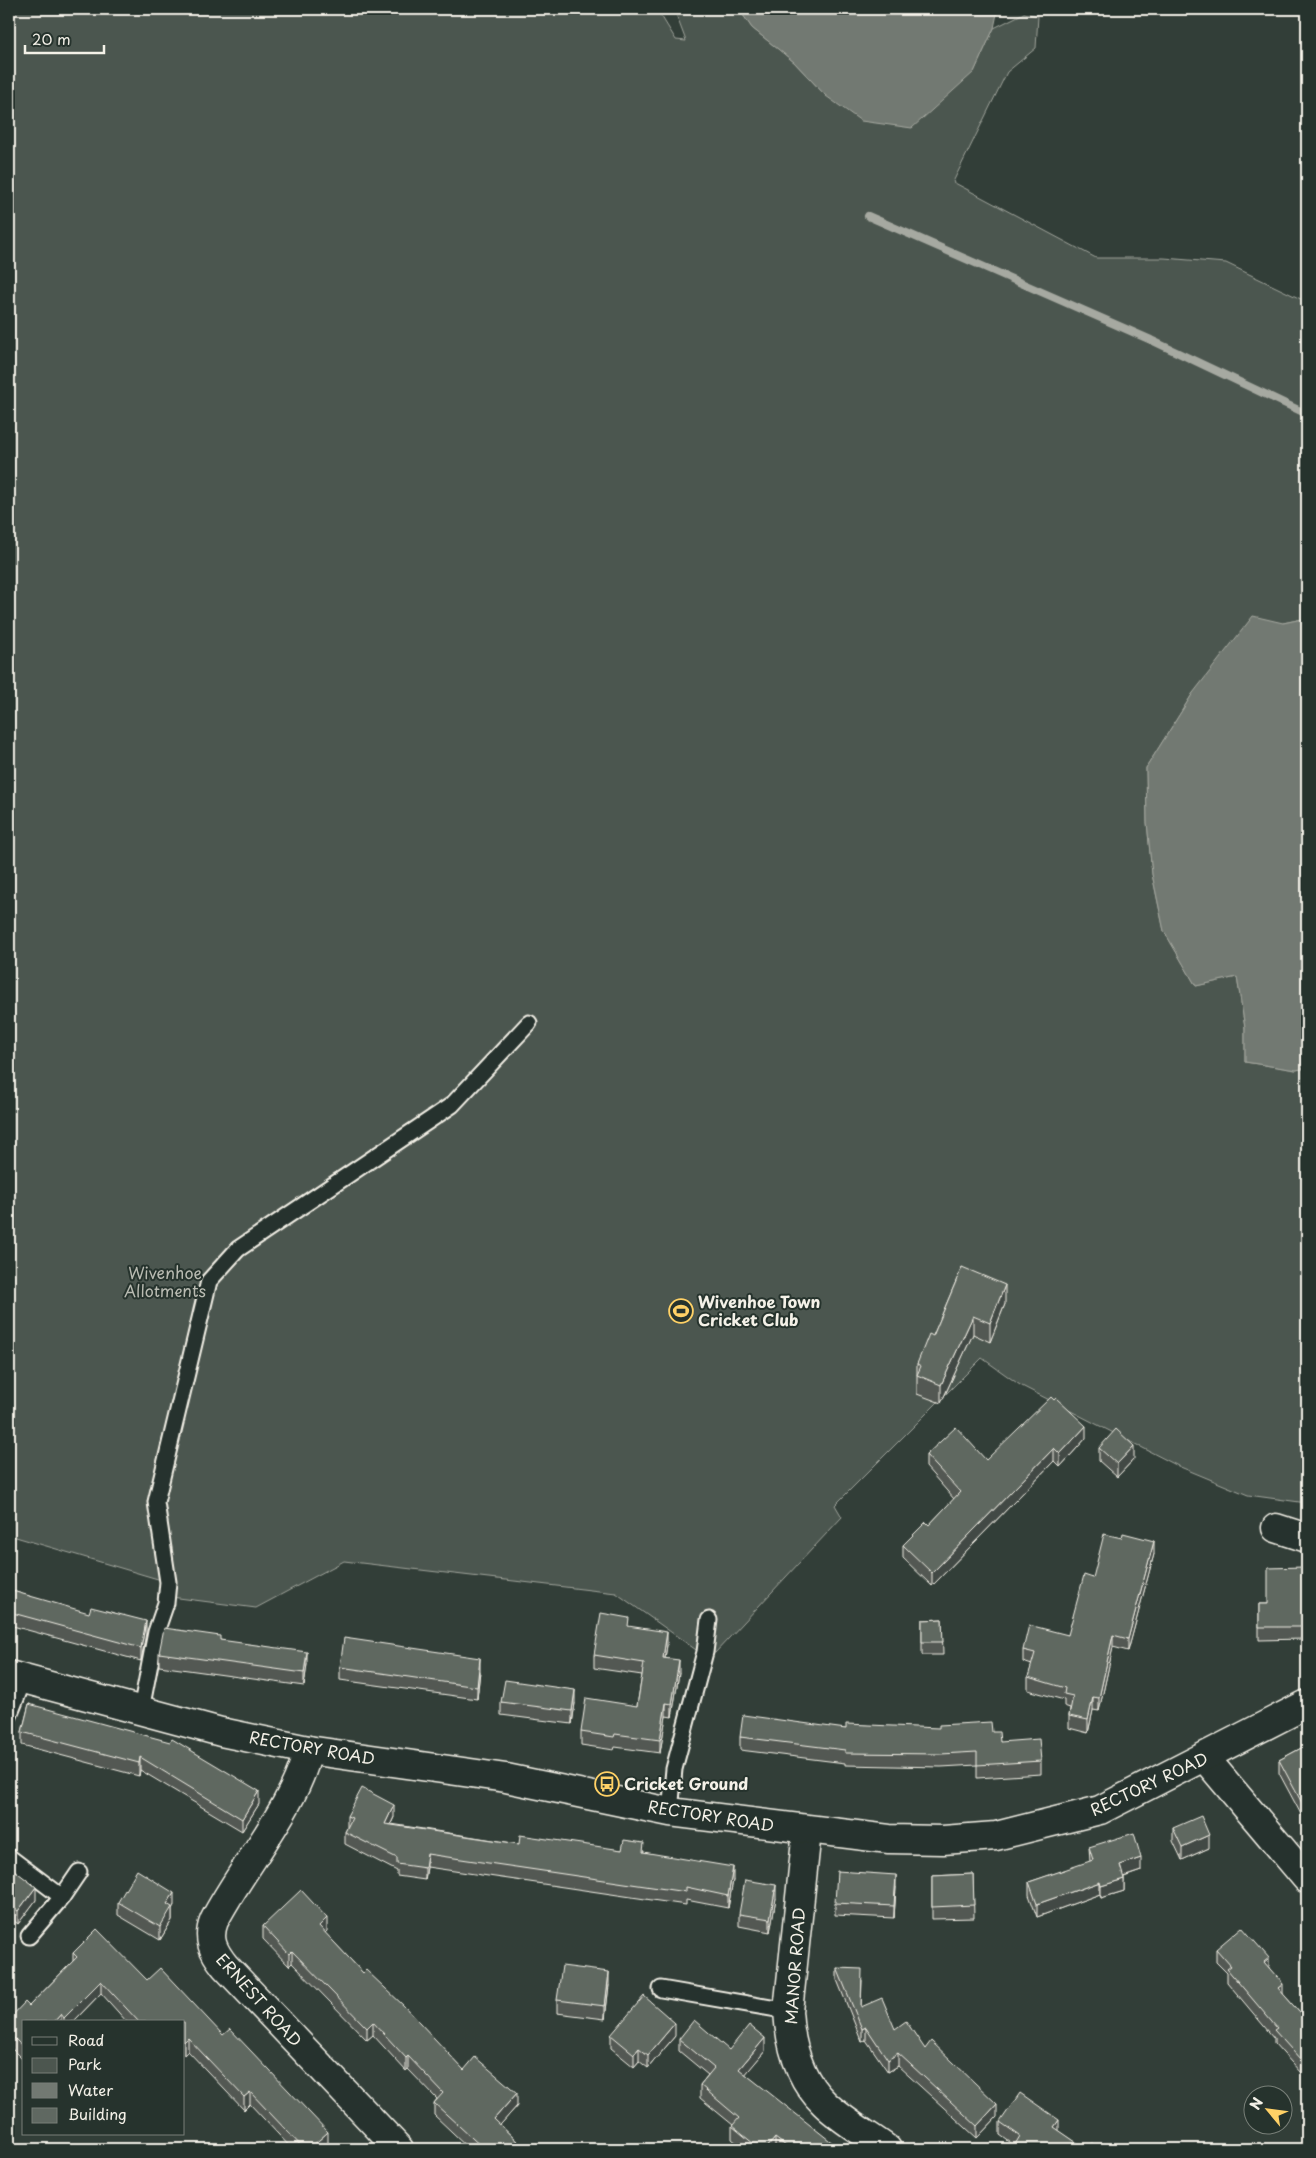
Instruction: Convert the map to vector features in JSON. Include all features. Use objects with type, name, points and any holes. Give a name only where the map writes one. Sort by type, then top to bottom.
[{"type":"street","points":[[1276,1528],[1307,1538]]},
{"type":"street","name":"RECTORY ROAD","points":[[16,1677],[221,1732],[308,1750],[506,1778],[670,1812],[807,1831],[889,1839],[943,1840],[996,1836],[1100,1810],[1205,1758],[1307,1704]]},
{"type":"street","name":"ERNEST ROAD","points":[[308,1750],[304,1766],[286,1803],[214,1921],[210,1932],[212,1944],[216,1955],[225,1966],[399,2149]]},
{"type":"street","points":[[1205,1758],[1307,1879]]},
{"type":"street","name":"MANOR ROAD","points":[[807,1831],[788,2011],[790,2036],[800,2069],[824,2103],[887,2149]]},
{"type":"lane","points":[[141,1710],[156,1632],[166,1603],[168,1582],[156,1502],[209,1281],[238,1249],[452,1105],[530,1023]]},
{"type":"lane","points":[[670,1812],[674,1769],[705,1652],[709,1620]]},
{"type":"lane","points":[[9,1716],[16,1677]]},
{"type":"lane","points":[[9,1857],[62,1897]]},
{"type":"lane","points":[[29,1936],[62,1897],[79,1872]]},
{"type":"lane","points":[[661,1989],[788,2011]]},
{"type":"green space","name":"Wivenhoe Allotments","points":[[9,9],[657,9],[676,40],[686,41],[674,9],[739,9],[752,28],[794,62],[826,96],[974,72],[994,28],[1024,13],[1038,16],[1036,48],[1007,72],[953,182],[1096,258],[1164,258],[1226,263],[1307,302],[1307,618],[1283,623],[1193,693],[1146,768],[1147,822],[1152,874],[1164,931],[1196,986],[1237,977],[1245,1028],[1245,1062],[1296,1070],[1307,1068],[1307,1503],[1248,1495],[1178,1466],[1020,1385],[982,1358],[835,1505],[842,1517],[715,1653],[699,1652],[616,1593],[344,1561],[256,1608],[171,1597],[168,1582],[9,1535]]},
{"type":"water","points":[[739,9],[998,9],[994,28],[974,72],[912,128],[861,121],[826,96],[794,62],[752,28]]},
{"type":"water","points":[[1253,616],[1283,623],[1307,618],[1307,1068],[1296,1070],[1245,1062],[1245,1028],[1237,977],[1196,986],[1164,931],[1152,874],[1147,822],[1146,768],[1193,693]]},
{"type":"building","points":[[962,1267],[1005,1285],[990,1323],[973,1316],[941,1385],[917,1375],[921,1366],[917,1364],[929,1334],[933,1336]]},
{"type":"building","points":[[1051,1397],[1054,1400],[1056,1398],[1086,1426],[1060,1454],[1054,1448],[932,1573],[903,1545],[926,1522],[929,1525],[960,1492],[926,1455],[956,1427],[986,1460]]},
{"type":"building","points":[[1116,1429],[1134,1446],[1117,1464],[1099,1448]]},
{"type":"building","points":[[1123,1533],[1154,1541],[1128,1639],[1113,1635],[1099,1698],[1093,1697],[1088,1720],[1069,1716],[1073,1696],[1064,1694],[1065,1688],[1028,1677],[1035,1653],[1023,1650],[1029,1625],[1068,1635],[1084,1575],[1093,1578],[1104,1534],[1122,1538]]},
{"type":"building","points":[[1303,1567],[1304,1627],[1259,1627],[1259,1604],[1268,1604],[1268,1568]]},
{"type":"building","points":[[9,1590],[89,1613],[91,1607],[146,1621],[141,1648],[9,1612]]},
{"type":"building","points":[[601,1613],[629,1618],[628,1626],[667,1632],[663,1658],[679,1660],[672,1704],[666,1703],[660,1740],[615,1734],[614,1737],[581,1732],[586,1698],[637,1706],[644,1663],[594,1655]]},
{"type":"building","points":[[942,1619],[943,1642],[922,1642],[922,1620]]},
{"type":"building","points":[[164,1628],[220,1636],[220,1640],[307,1652],[304,1673],[159,1653]]},
{"type":"building","points":[[344,1638],[480,1658],[477,1687],[340,1667]]},
{"type":"building","points":[[505,1680],[575,1690],[572,1711],[501,1702]]},
{"type":"building","points":[[29,1704],[170,1742],[172,1739],[259,1791],[242,1819],[140,1757],[139,1763],[22,1732]]},
{"type":"building","points":[[743,1715],[846,1729],[846,1724],[939,1728],[939,1725],[991,1722],[992,1732],[999,1732],[1000,1742],[1039,1739],[1041,1761],[977,1765],[977,1752],[941,1754],[845,1753],[845,1750],[740,1737]]},
{"type":"building","points":[[1307,1745],[1307,1810],[1279,1760]]},
{"type":"building","points":[[362,1788],[394,1805],[385,1824],[519,1844],[520,1835],[622,1850],[624,1840],[644,1843],[643,1852],[733,1867],[728,1896],[686,1887],[686,1892],[427,1854],[425,1868],[397,1864],[397,1858],[345,1832],[352,1818],[347,1816]]},
{"type":"building","points":[[1201,1816],[1209,1835],[1182,1847],[1173,1828]]},
{"type":"building","points":[[1134,1833],[1141,1858],[1120,1865],[1124,1879],[1101,1886],[1100,1882],[1037,1904],[1029,1882],[1093,1860],[1089,1847]]},
{"type":"building","points":[[9,1866],[36,1887],[18,1911],[9,1905]]},
{"type":"building","points":[[137,1870],[174,1893],[167,1904],[172,1907],[160,1927],[118,1902]]},
{"type":"building","points":[[837,1871],[896,1875],[894,1906],[835,1903]]},
{"type":"building","points":[[973,1874],[974,1905],[932,1907],[932,1876]]},
{"type":"building","points":[[745,1880],[776,1885],[770,1919],[739,1914]]},
{"type":"building","points":[[301,1890],[327,1918],[319,1926],[363,1973],[366,1970],[404,2006],[464,2070],[475,2057],[517,2093],[494,2119],[525,2149],[484,2149],[434,2103],[443,2093],[408,2056],[406,2058],[373,2022],[367,2028],[292,1951],[289,1954],[263,1926]]},
{"type":"building","points":[[1242,1927],[1269,1958],[1264,1962],[1283,1984],[1278,1988],[1307,2021],[1307,2059],[1305,2056],[1301,2060],[1274,2030],[1277,2028],[1227,1969],[1231,1966],[1216,1949]]},
{"type":"building","points":[[97,1929],[147,1980],[160,1968],[223,2035],[230,2029],[328,2132],[309,2149],[304,2149],[250,2092],[244,2097],[188,2038],[185,2041],[185,2020],[137,2020],[101,1981],[64,2018],[61,2014],[56,2020],[22,2020],[22,2046],[9,2033],[9,2019],[25,2002],[29,2006],[77,1957],[73,1953]]},
{"type":"building","points":[[562,1966],[609,1972],[605,2006],[557,2000]]},
{"type":"building","points":[[837,1968],[862,1969],[861,2007],[882,1998],[895,2029],[906,2021],[925,2049],[931,2041],[997,2104],[977,2126],[898,2053],[888,2060],[866,2027],[862,2029]]},
{"type":"building","points":[[644,1996],[675,2023],[648,2055],[639,2048],[634,2054],[611,2035]]},
{"type":"building","points":[[694,2020],[729,2050],[749,2025],[765,2038],[739,2069],[834,2144],[830,2149],[790,2149],[775,2138],[766,2149],[760,2149],[732,2126],[739,2118],[700,2085],[714,2068],[679,2039]]},
{"type":"building","points":[[1020,2093],[1059,2120],[1054,2127],[1086,2149],[1019,2149],[1014,2146],[1020,2136],[1000,2122]]},
{"type":"building","points":[[1092,2143],[1100,2149],[1087,2149]]},
{"type":"waterway","points":[[868,216],[1151,340],[1307,414]]},
{"type":"place","name":"Wivenhoe Town Cricket Club","points":[[681,1311]]},
{"type":"place","name":"Cricket Ground","points":[[607,1784]]}]
